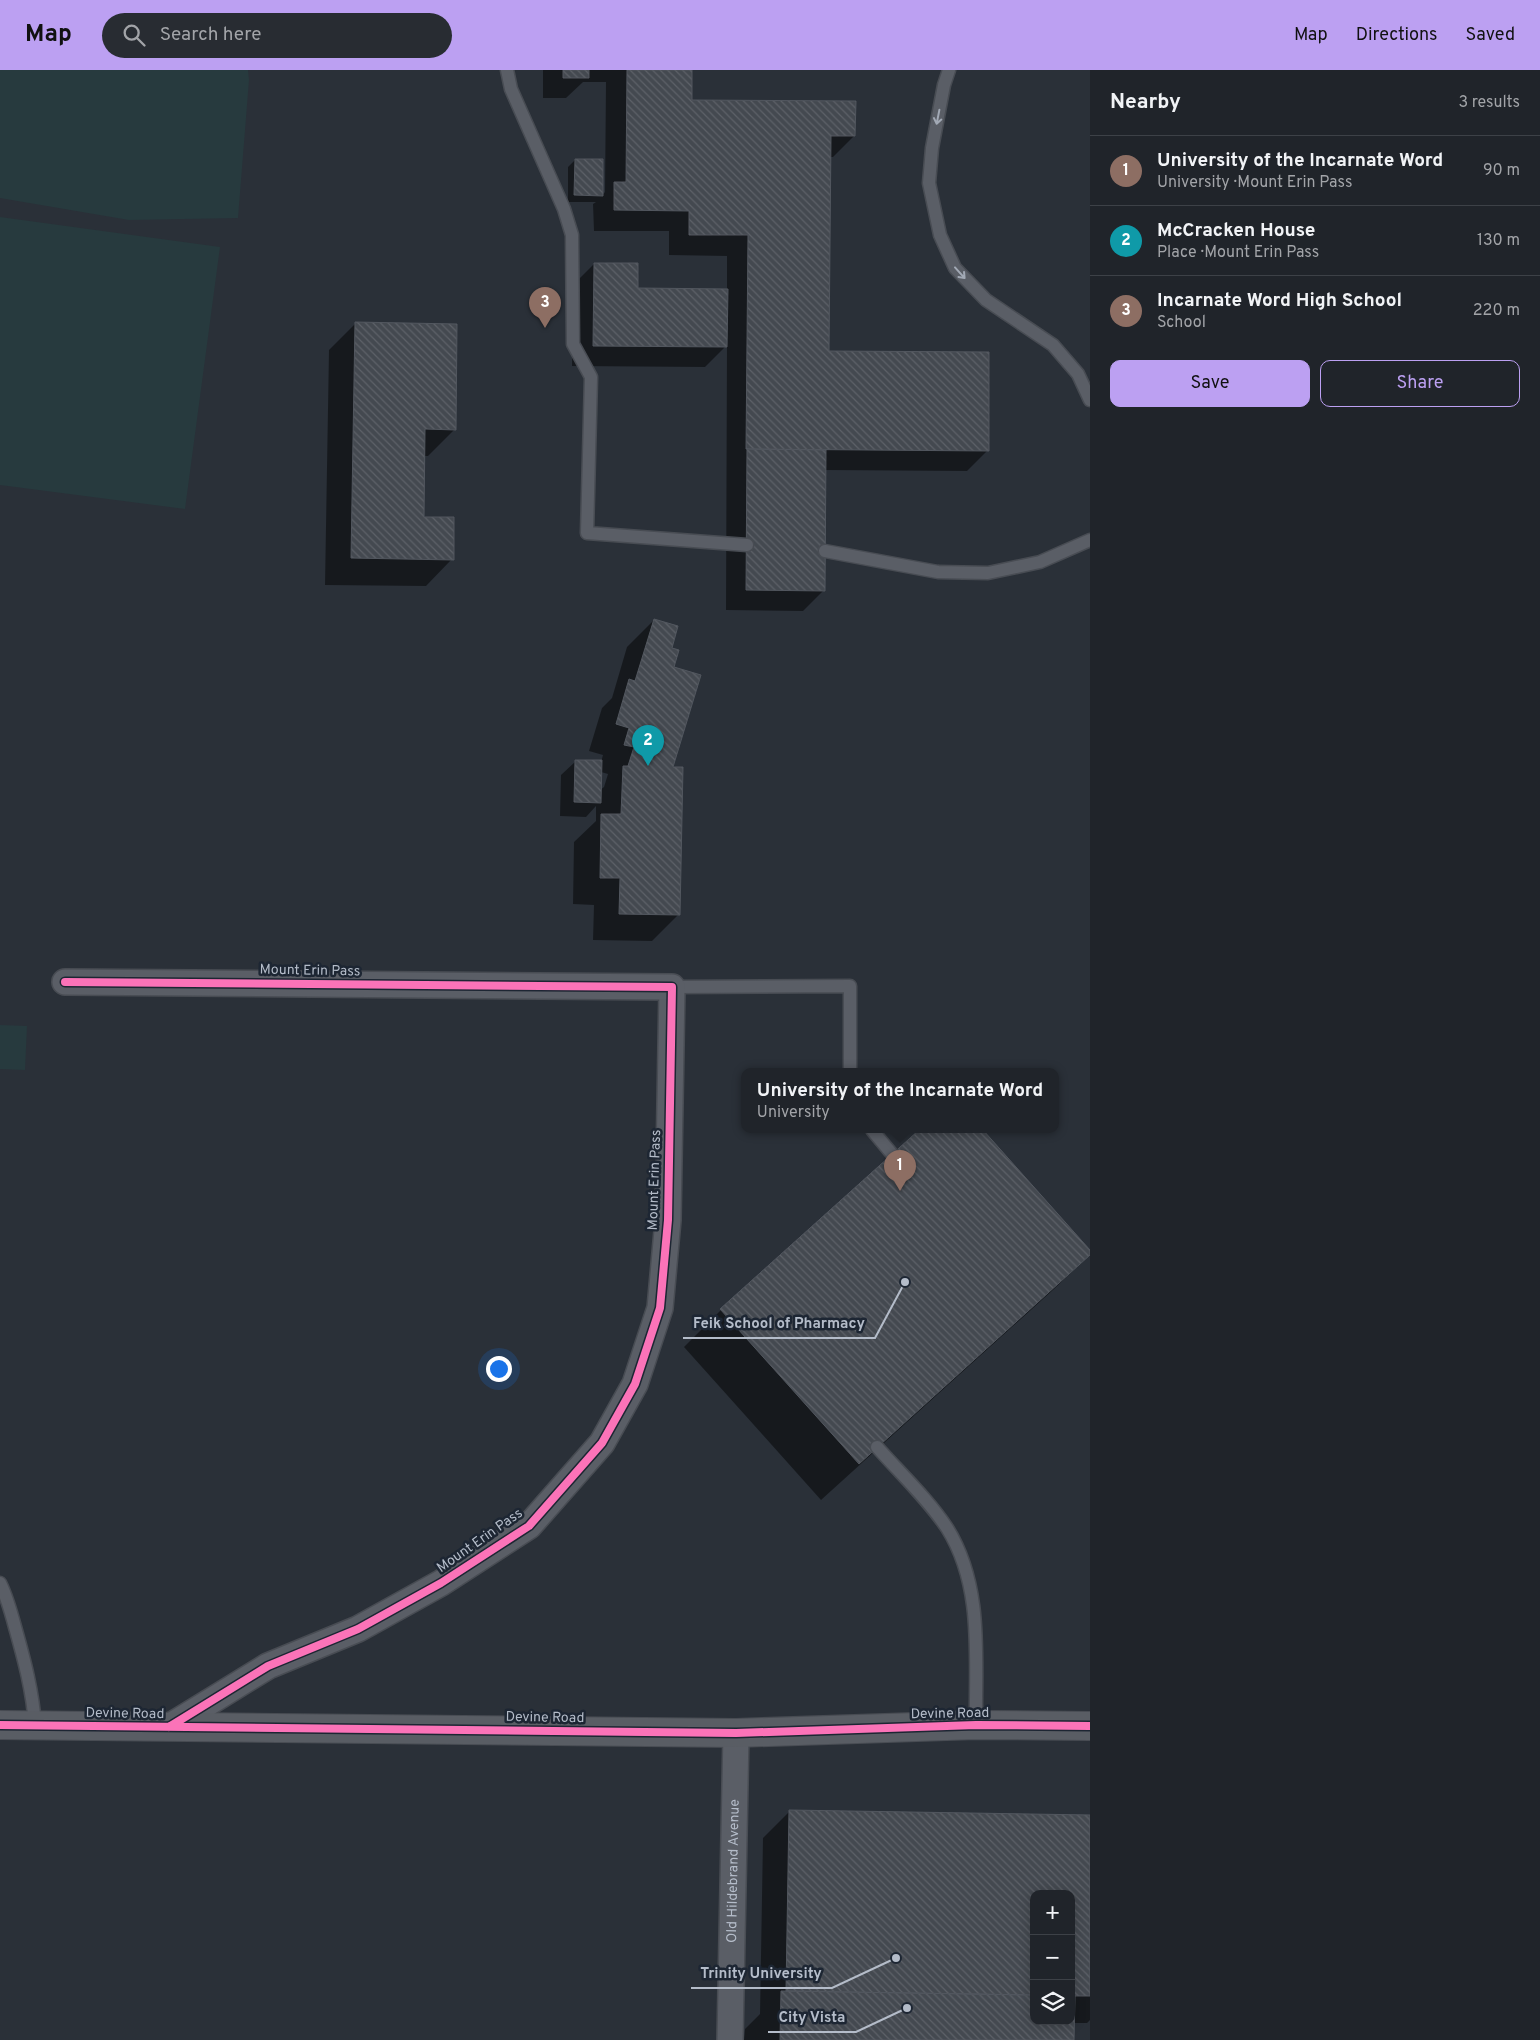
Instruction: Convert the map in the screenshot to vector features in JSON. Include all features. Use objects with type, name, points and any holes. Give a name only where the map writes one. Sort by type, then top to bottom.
[{"type":"street","name":"Mount Erin Pass","points":[[65,982],[672,987],[668,1220],[660,1308],[635,1384],[602,1444],[529,1526],[441,1583],[358,1629],[268,1666],[169,1727]]},
{"type":"street","name":"Devine Road","points":[[0,1725],[736,1733],[976,1725],[1090,1726]]},
{"type":"street","name":"Old Hildebrand Avenue","points":[[730,2040],[736,1733]]},
{"type":"lane","points":[[507,70],[511,89],[564,209],[572,235],[573,344],[591,377],[588,532],[747,545]]},
{"type":"lane","points":[[949,70],[944,85],[932,148],[929,183],[940,234],[955,268],[986,300],[1053,345],[1078,374],[1090,400]]},
{"type":"lane","points":[[825,551],[938,572],[988,573],[1040,562],[1090,540]]},
{"type":"lane","points":[[672,987],[850,986],[850,1068]]},
{"type":"lane","points":[[874,1133],[892,1154]]},
{"type":"lane","points":[[877,1447],[939,1516],[965,1564],[974,1602],[976,1725]]},
{"type":"lane","points":[[0,1583],[20,1644],[34,1705],[35,1726]]},
{"type":"green space","points":[[0,70],[248,70],[249,80],[238,218],[129,220],[0,198]]},
{"type":"green space","points":[[0,217],[220,247],[185,509],[0,485]]},
{"type":"green space","points":[[0,1025],[27,1026],[25,1070],[0,1069]]},
{"type":"building","points":[[563,70],[589,70],[589,78],[563,78]]},
{"type":"building","points":[[627,70],[692,70],[692,100],[856,101],[855,136],[831,136],[829,351],[989,352],[989,451],[746,449],[748,235],[689,235],[689,211],[614,210],[614,182],[626,182]]},
{"type":"building","points":[[575,159],[603,159],[603,196],[574,195]]},
{"type":"building","points":[[594,263],[638,263],[638,288],[728,289],[727,347],[593,346]]},
{"type":"building","points":[[355,322],[457,324],[456,430],[425,429],[424,517],[454,517],[454,560],[351,558]]},
{"type":"building","points":[[747,449],[826,450],[825,591],[746,590]]},
{"type":"building","points":[[654,619],[678,626],[672,648],[679,650],[674,667],[701,675],[673,767],[683,767],[680,915],[619,914],[620,878],[600,878],[601,814],[621,814],[623,766],[628,766],[634,747],[624,745],[629,728],[616,724],[629,679],[635,681]]},
{"type":"building","points":[[575,760],[602,760],[601,803],[574,802]]},
{"type":"building","points":[[916,1133],[986,1133],[1090,1250],[1090,1255],[859,1464],[720,1309]]},
{"type":"building","points":[[789,1810],[1090,1815],[1090,1996],[1075,1996],[1075,1890],[1030,1890],[1030,1995],[786,1991]]},
{"type":"building","points":[[781,1991],[1030,1995],[1030,2025],[1074,2025],[1074,2040],[780,2040]]},
{"type":"cycle path","points":[[65,982],[672,987],[668,1220],[660,1308],[635,1384],[602,1443],[529,1526],[441,1583],[358,1629],[268,1666],[169,1727]]},
{"type":"cycle path","points":[[0,1725],[736,1733],[976,1725],[1090,1726]]},
{"type":"place","name":"Incarnate Word High School","points":[[545,328]]},
{"type":"place","name":"McCracken House","points":[[648,766]]},
{"type":"place","name":"University of the Incarnate Word","points":[[900,1191]]},
{"type":"place","name":"Feik School of Pharmacy","points":[[905,1282]]},
{"type":"place","name":"Trinity University","points":[[896,1958]]},
{"type":"place","name":"City Vista","points":[[907,2008]]}]
